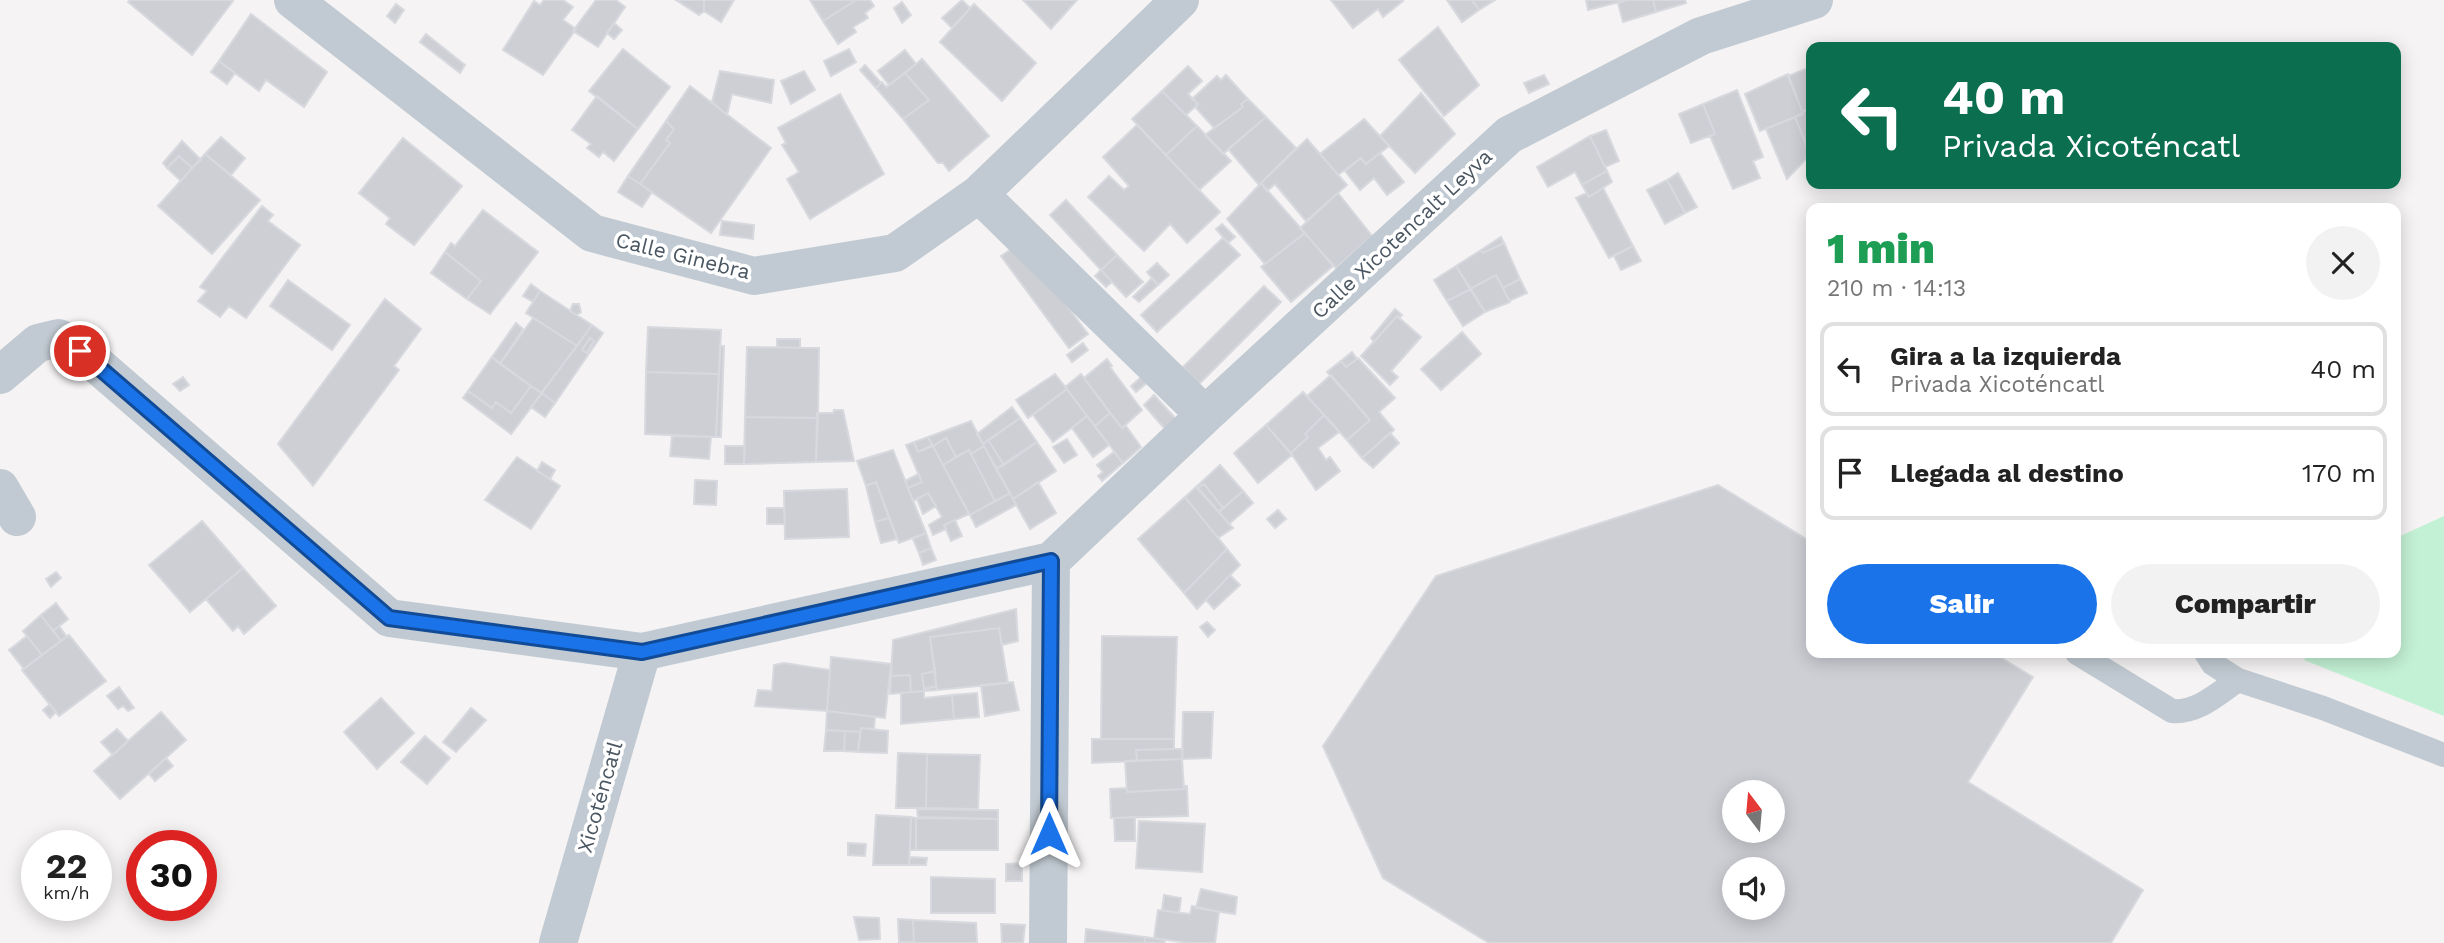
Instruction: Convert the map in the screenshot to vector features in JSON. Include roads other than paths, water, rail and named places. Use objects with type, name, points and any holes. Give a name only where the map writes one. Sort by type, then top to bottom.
[{"type":"street","name":"Calle Ginebra","points":[[293,0],[592,233],[754,276],[895,253],[979,194],[1180,0]]},
{"type":"street","name":"Calle Xicotencalt Leyva","points":[[1051,561],[1509,135],[1700,36],[1814,0]]},
{"type":"street","points":[[979,194],[1205,415]]},
{"type":"street","points":[[0,375],[38,343],[59,338],[70,344],[389,618],[642,652],[1051,561],[1048,943]]},
{"type":"street","name":"Xicoténcatl","points":[[558,943],[642,652]]},
{"type":"lane","points":[[2085,658],[2172,710],[2186,712],[2238,680]]},
{"type":"lane","points":[[2209,658],[2213,664],[2238,680],[2323,708],[2444,755]]}]
